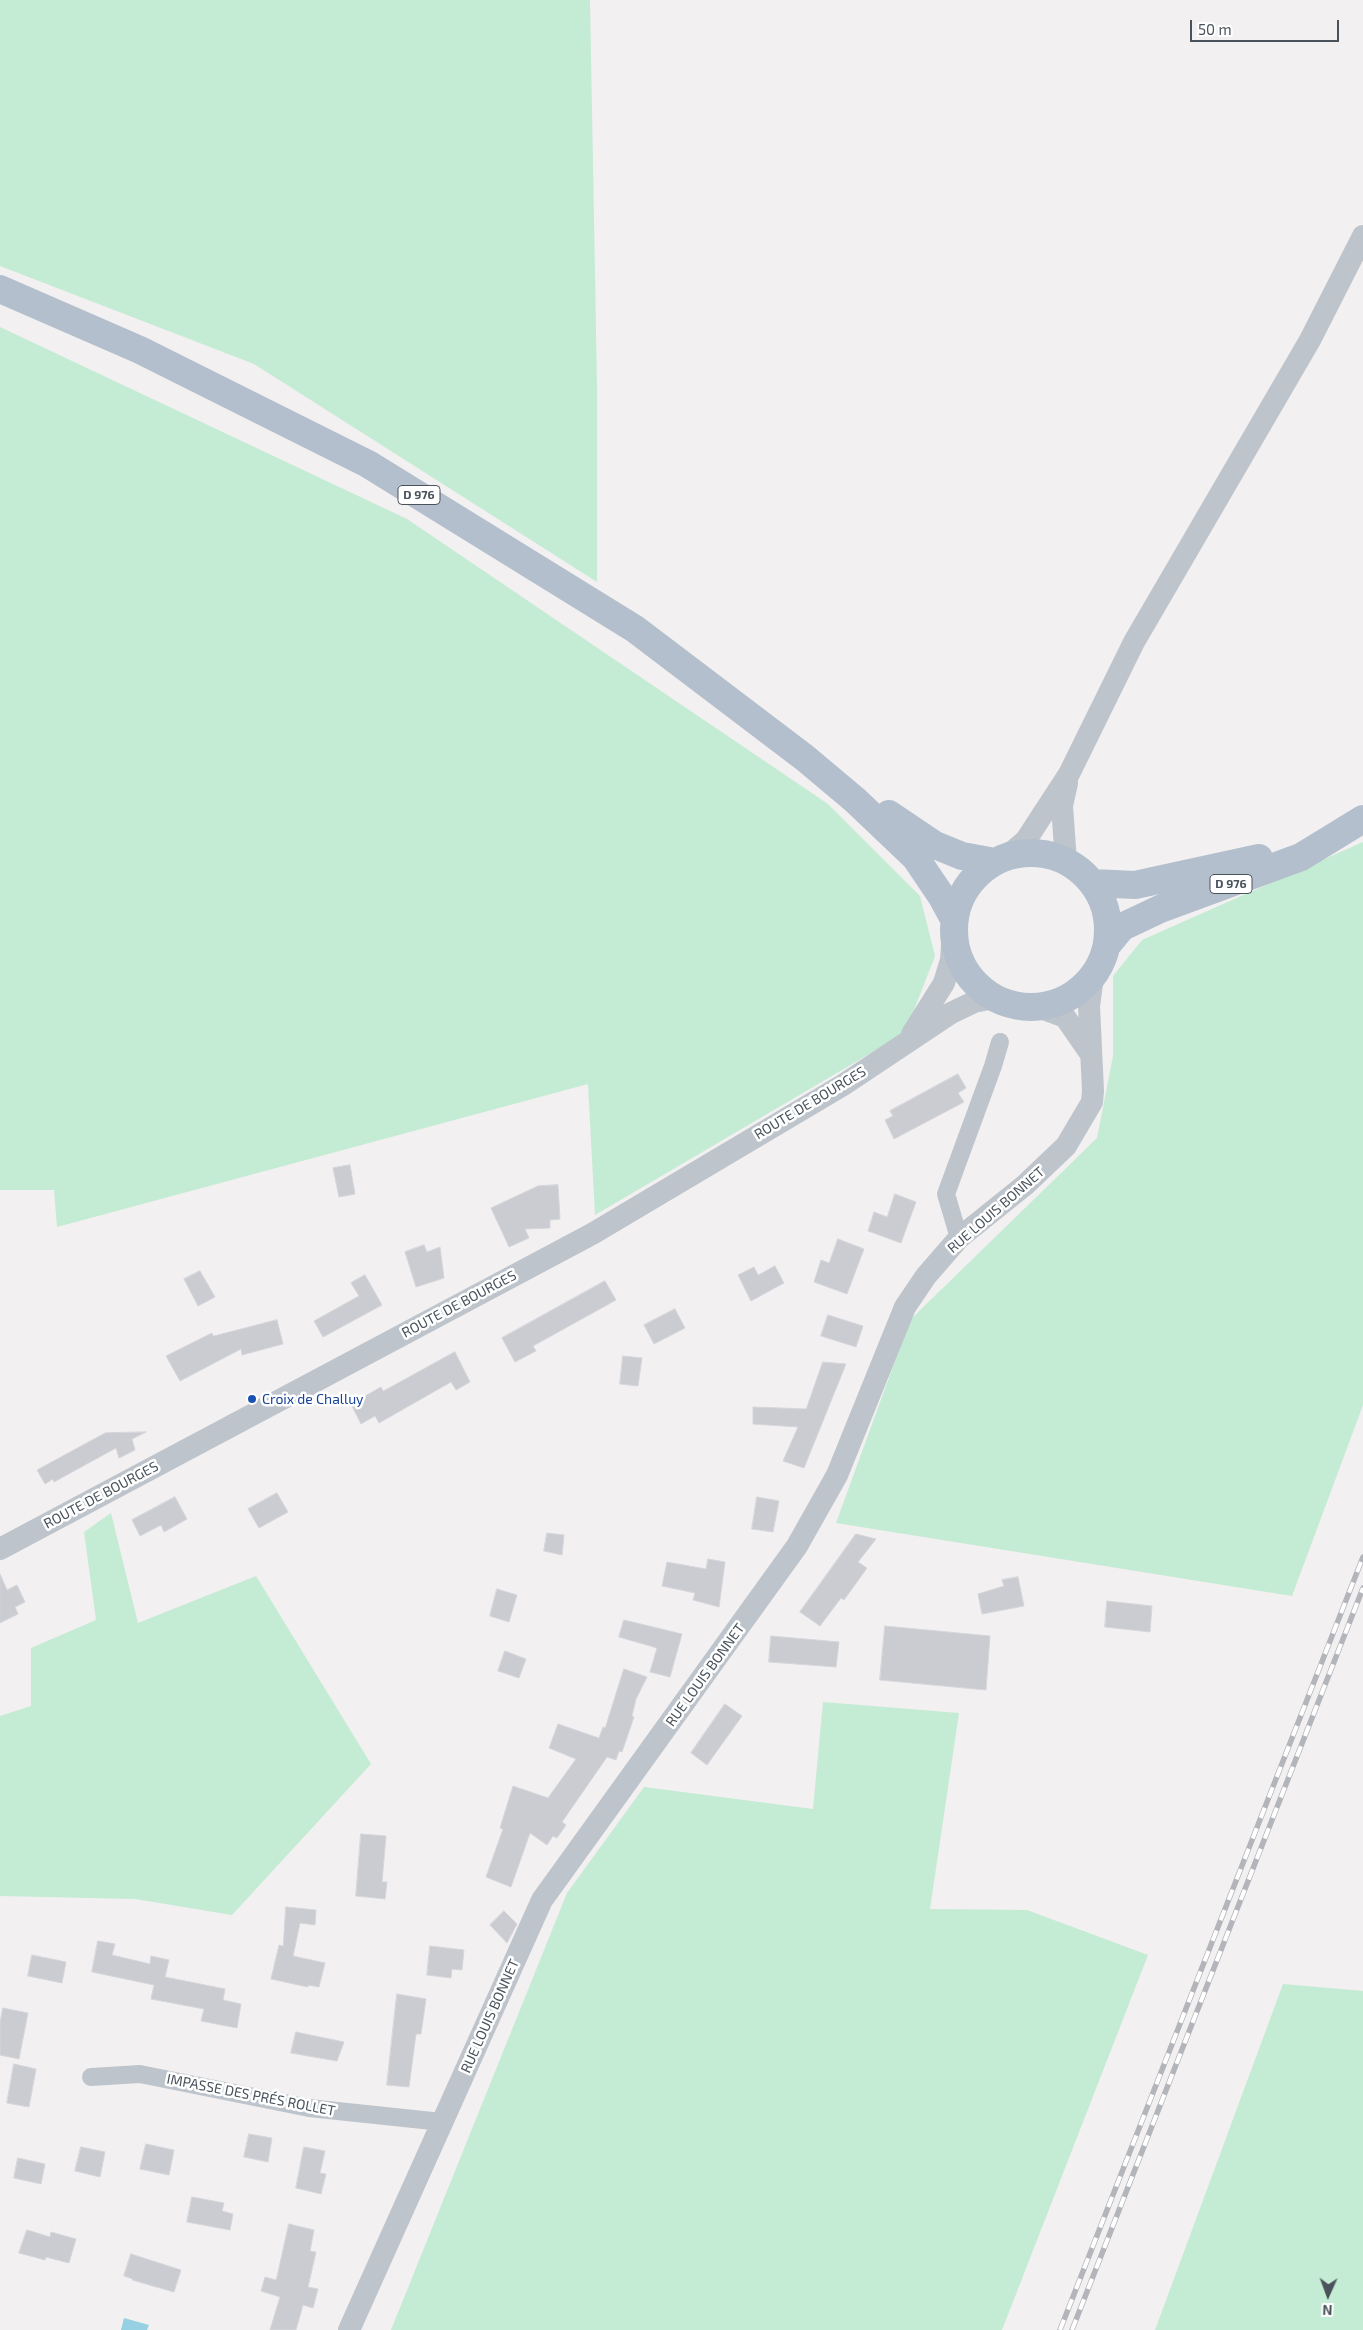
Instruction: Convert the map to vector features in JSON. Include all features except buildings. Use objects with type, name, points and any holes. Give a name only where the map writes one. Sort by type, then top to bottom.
[{"type":"main road","name":"D 976","points":[[0,289],[140,350],[368,464],[635,629],[805,758],[855,800],[914,857],[942,897],[954,925]]},
{"type":"main road","name":"D 976","points":[[805,758],[934,846],[962,856],[1000,860]]},
{"type":"main road","name":"D 976","points":[[1092,883],[1135,885],[1182,876],[1291,850],[1360,820]]},
{"type":"main road","name":"D 976","points":[[1107,946],[1122,927],[1160,909],[1301,857],[1360,820]]},
{"type":"main road","points":[[1030,853],[1050,856],[1066,862],[1092,883],[1106,911],[1108,927],[1107,946],[1093,977],[1066,999],[1038,1007],[1010,1005],[993,998],[970,978],[957,954],[954,925],[964,891],[980,872],[1000,860],[1030,853]]},
{"type":"street","points":[[1000,860],[1026,840],[1069,774],[1134,642],[1310,340],[1363,236]]},
{"type":"street","points":[[1066,862],[1062,806],[1069,774]]},
{"type":"street","name":"ROUTE DE BOURGES","points":[[906,1042],[926,1015],[944,983],[951,960],[954,925]]},
{"type":"street","name":"RUE LOUIS BONNET","points":[[349,2330],[542,1900],[797,1546],[838,1475],[905,1307],[926,1276],[960,1238],[1025,1185],[1066,1146],[1092,1102],[1093,1076],[1089,1006],[1093,977]]},
{"type":"street","name":"ROUTE DE BOURGES","points":[[0,1549],[592,1234],[843,1085],[951,1014],[974,1002],[993,998]]},
{"type":"street","name":"RUE LOUIS BONNET","points":[[1038,1007],[1066,1017],[1091,1054]]},
{"type":"street","points":[[960,1238],[946,1194],[994,1066],[1000,1042]]},
{"type":"street","name":"IMPASSE DES PRÉS ROLLET","points":[[91,2077],[140,2074],[308,2108],[442,2122]]},
{"type":"green space","points":[[0,0],[590,0],[597,386],[597,582],[254,364],[0,266]]},
{"type":"green space","points":[[0,327],[407,519],[828,804],[920,896],[935,956],[905,1033],[595,1215],[588,1084],[57,1227],[54,1190],[0,1190]]},
{"type":"green space","points":[[1363,842],[1363,1405],[1292,1596],[836,1523],[910,1320],[1097,1138],[1113,1056],[1113,976],[1142,940]]},
{"type":"green space","points":[[111,1513],[138,1623],[256,1576],[371,1764],[232,1915],[135,1899],[0,1896],[0,1716],[31,1706],[31,1648],[96,1620],[84,1532]]},
{"type":"green space","points":[[823,1702],[959,1713],[930,1909],[1027,1910],[1148,1955],[1002,2330],[391,2330],[567,1893],[644,1787],[813,1809]]},
{"type":"green space","points":[[1283,1984],[1363,1991],[1363,2330],[1155,2330]]},
{"type":"water","points":[[124,2318],[149,2325],[147,2330],[121,2330]]},
{"type":"railway","points":[[1060,2330],[1363,1557]]},
{"type":"railway","points":[[1072,2330],[1363,1588]]},
{"type":"place","name":"Croix de Challuy","points":[[252,1399]]}]
